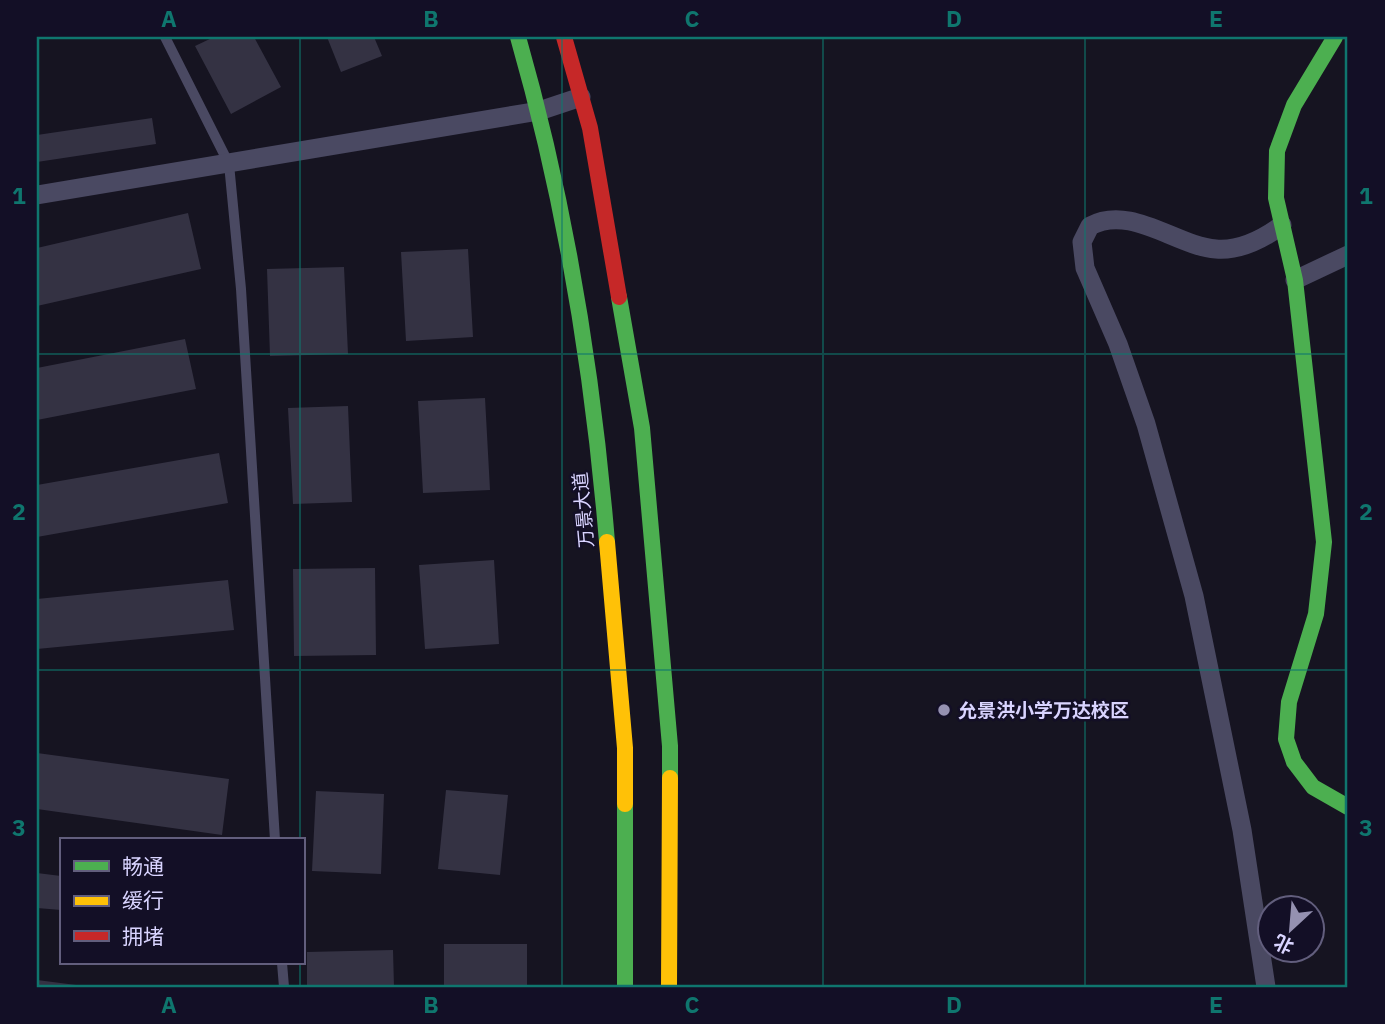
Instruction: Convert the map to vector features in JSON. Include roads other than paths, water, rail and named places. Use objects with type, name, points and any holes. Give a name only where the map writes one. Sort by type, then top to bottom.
[{"type":"main road","name":"万景大道","points":[[518,37],[549,151],[598,433],[625,748],[625,987]]},
{"type":"main road","points":[[565,37],[590,128],[642,428],[670,746],[669,987]]},
{"type":"main road","points":[[1335,37],[1294,105],[1277,151],[1276,198],[1295,280],[1324,542],[1316,614],[1289,702],[1286,739],[1294,762],[1313,787],[1348,807]]},
{"type":"street","points":[[37,195],[539,111],[582,97]]},
{"type":"street","points":[[1266,987],[1242,830],[1194,596],[1146,424],[1118,344],[1086,268],[1082,242],[1090,226],[1108,220],[1142,225],[1195,245],[1216,249],[1250,243],[1282,225]]},
{"type":"street","points":[[1295,280],[1348,256]]},
{"type":"lane","points":[[165,37],[229,164],[242,303],[275,838]]},
{"type":"lane","points":[[282,964],[284,987]]},
{"type":"place","name":"允景洪小学万达校区","points":[[944,710]]}]
